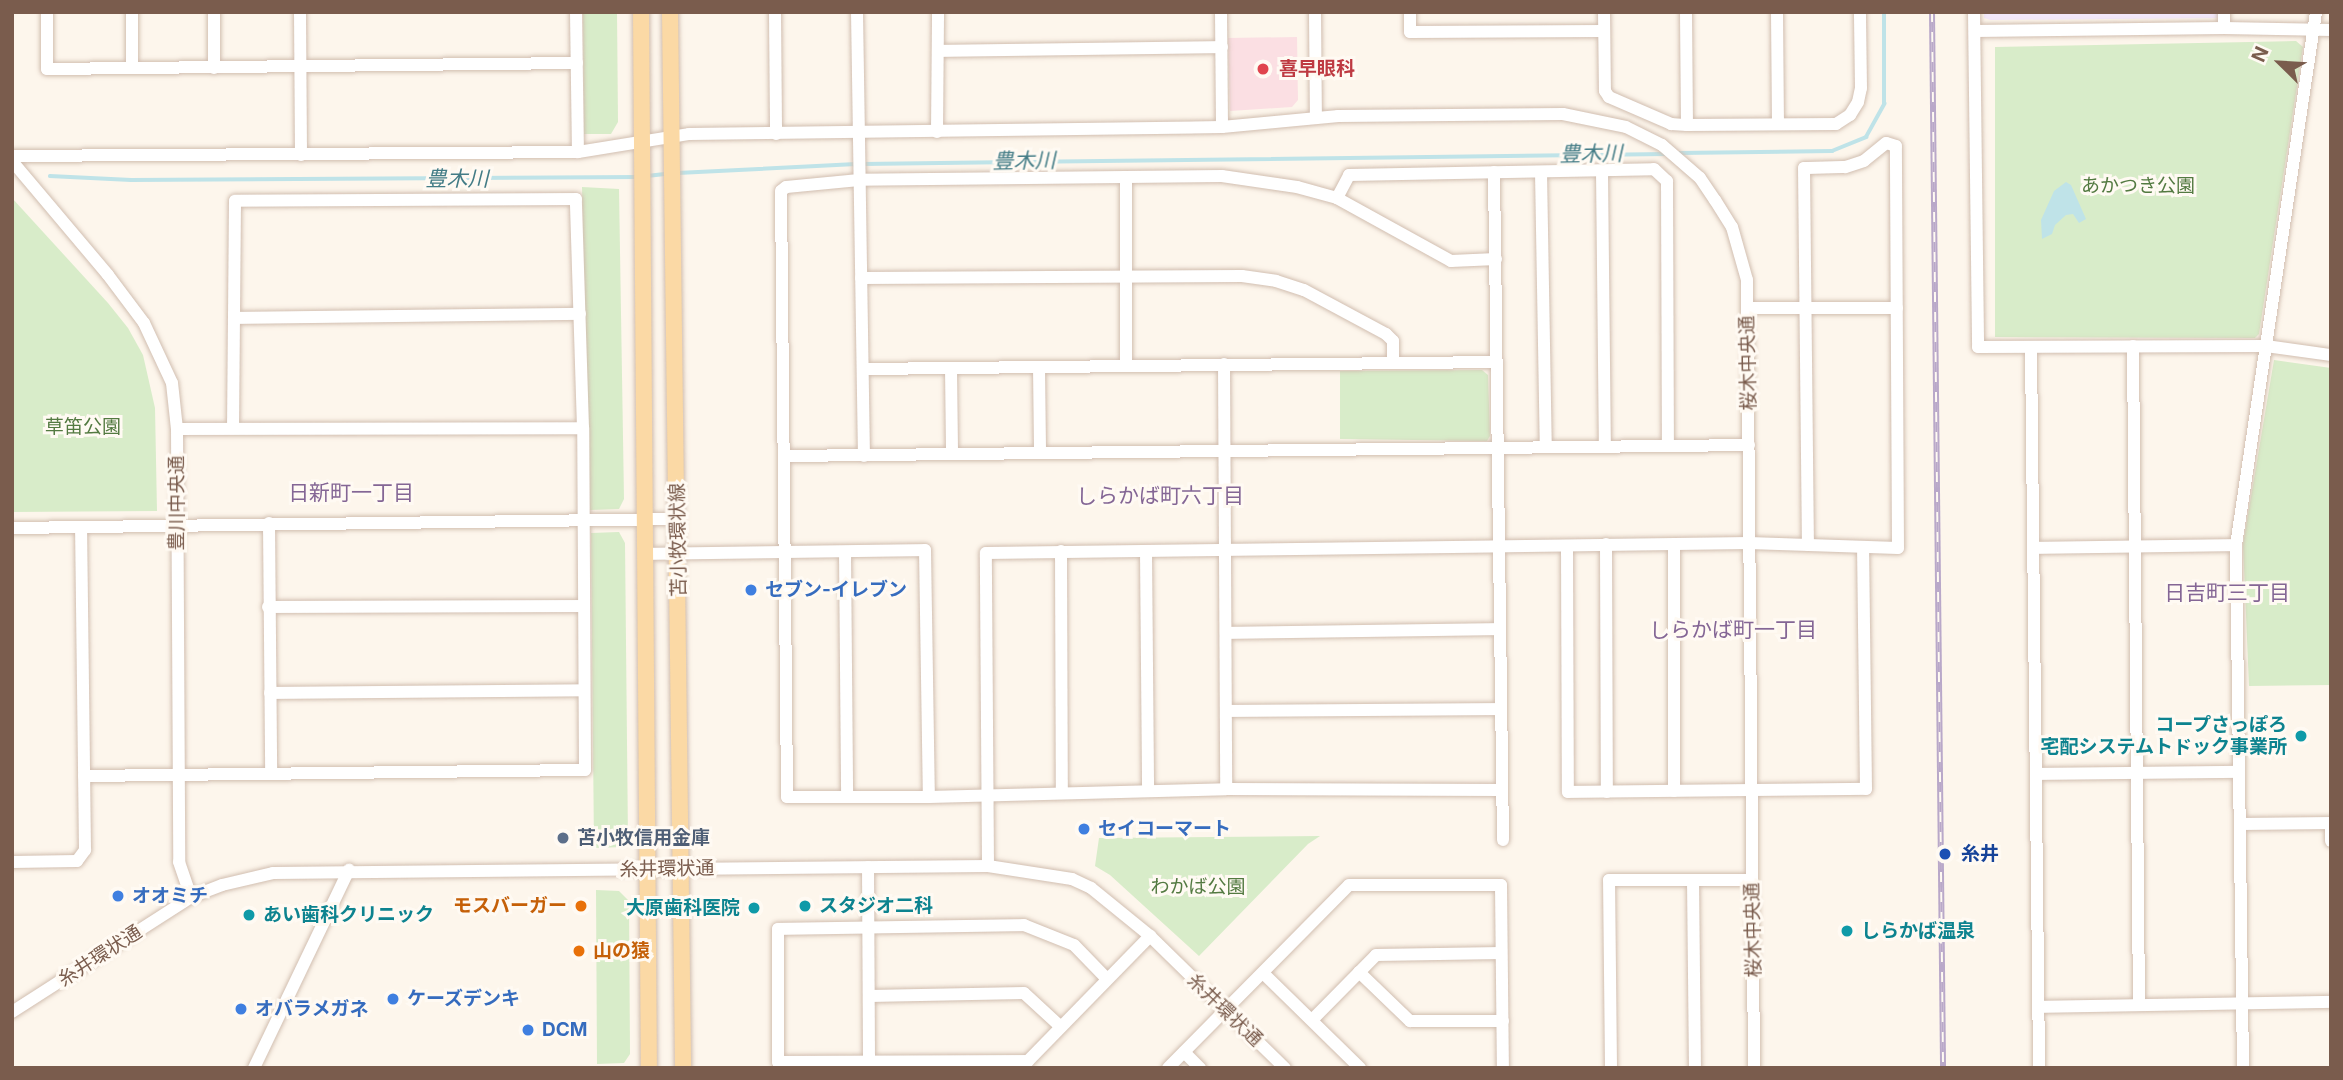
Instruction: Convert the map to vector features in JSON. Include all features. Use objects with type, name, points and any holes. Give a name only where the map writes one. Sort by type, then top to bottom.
[{"type":"main road","name":"苫小牧環状線","points":[[641,12],[649,1068]]},
{"type":"main road","name":"苫小牧環状線","points":[[670,12],[679,554],[683,1068]]},
{"type":"street","points":[[47,12],[47,69],[577,63]]},
{"type":"street","points":[[132,12],[132,68]]},
{"type":"street","points":[[214,12],[214,68]]},
{"type":"street","points":[[300,12],[300,155]]},
{"type":"street","points":[[576,12],[578,152]]},
{"type":"street","points":[[775,12],[776,134]]},
{"type":"street","points":[[857,12],[864,456]]},
{"type":"street","points":[[937,132],[938,12]]},
{"type":"street","points":[[1221,12],[1222,127]]},
{"type":"street","points":[[1315,12],[1316,118]]},
{"type":"street","points":[[1410,12],[1410,32],[1604,31]]},
{"type":"street","points":[[1604,12],[1605,91],[1609,97],[1671,124],[1687,125],[1836,124],[1850,115],[1858,102],[1861,88],[1860,12]]},
{"type":"street","points":[[1686,12],[1687,125]]},
{"type":"street","points":[[1777,12],[1778,123]]},
{"type":"street","points":[[1974,12],[1978,347],[2266,346],[2331,355]]},
{"type":"street","points":[[2224,12],[2224,27]]},
{"type":"street","points":[[2243,1068],[2235,545],[2316,12]]},
{"type":"street","points":[[1975,31],[2224,27],[2331,30]]},
{"type":"street","points":[[938,51],[1222,47]]},
{"type":"street","name":"桜木中央通","points":[[12,156],[578,152],[672,136],[1222,127],[1316,118],[1563,114],[1588,117],[1626,127],[1662,145],[1700,178],[1731,227],[1744,266],[1748,308],[1754,1068]]},
{"type":"street","points":[[988,866],[986,553],[1749,543],[1863,547],[1898,548],[1896,146],[1886,143],[1864,160],[1845,167],[1804,169],[1808,545]]},
{"type":"street","name":"豊川中央通","points":[[12,161],[108,275],[144,323],[172,383],[177,429],[179,862],[191,897]]},
{"type":"street","points":[[1337,198],[1349,176],[1654,169],[1667,181],[1668,446]]},
{"type":"street","points":[[1602,171],[1605,446]]},
{"type":"street","points":[[1494,172],[1503,840]]},
{"type":"street","points":[[1541,172],[1546,447]]},
{"type":"street","points":[[1496,259],[1451,261],[1337,198],[1297,187],[1222,176],[859,176],[786,187],[781,191],[787,797],[929,797],[1226,789],[1502,790]]},
{"type":"street","points":[[1126,177],[1126,366]]},
{"type":"street","points":[[84,776],[584,770],[583,428],[576,199],[235,201],[233,428]]},
{"type":"street","points":[[862,278],[1242,276],[1304,290],[1386,334],[1393,341],[1393,363]]},
{"type":"street","points":[[1748,308],[1896,308]]},
{"type":"street","points":[[235,318],[580,314]]},
{"type":"street","points":[[2133,346],[2139,1004]]},
{"type":"street","points":[[2031,348],[2039,1068]]},
{"type":"street","points":[[863,369],[1497,362]]},
{"type":"street","points":[[1224,364],[1226,789]]},
{"type":"street","points":[[1039,367],[1040,453]]},
{"type":"street","points":[[951,368],[952,453]]},
{"type":"street","points":[[177,429],[583,428]]},
{"type":"street","points":[[784,456],[1749,445]]},
{"type":"street","points":[[12,528],[678,519]]},
{"type":"street","points":[[270,523],[268,607],[271,773]]},
{"type":"street","points":[[12,862],[77,862],[85,850],[81,527]]},
{"type":"street","points":[[1606,544],[1607,792]]},
{"type":"street","points":[[1674,544],[1674,791]]},
{"type":"street","points":[[2033,548],[2235,545]]},
{"type":"street","points":[[1567,546],[1568,792],[1866,789],[1863,547]]},
{"type":"street","points":[[644,554],[925,550],[929,797]]},
{"type":"street","points":[[1060,551],[1062,793]]},
{"type":"street","points":[[1146,551],[1148,790]]},
{"type":"street","points":[[845,552],[848,797]]},
{"type":"street","points":[[268,607],[583,606]]},
{"type":"street","points":[[1226,633],[1499,629]]},
{"type":"street","points":[[270,693],[584,690]]},
{"type":"street","points":[[1227,711],[1501,709]]},
{"type":"street","points":[[2035,774],[2239,772]]},
{"type":"street","points":[[2241,824],[2331,823],[2331,841]]},
{"type":"street","name":"糸井環状通","points":[[14,1007],[191,897],[222,885],[273,873],[349,870],[988,866],[1072,879],[1114,904],[1285,1068]]},
{"type":"street","points":[[868,867],[869,1065]]},
{"type":"street","points":[[254,1068],[349,870]]},
{"type":"street","points":[[1611,1068],[1609,880],[1752,880]]},
{"type":"street","points":[[1693,880],[1695,1068]]},
{"type":"street","points":[[1168,1068],[1349,885],[1501,885],[1503,1068]]},
{"type":"street","points":[[1107,979],[1074,944],[1024,925],[778,929],[778,1062],[869,1065],[1028,1060],[1150,936]]},
{"type":"street","points":[[1312,1020],[1376,955],[1501,953]]},
{"type":"street","points":[[1359,972],[1410,1020],[1503,1021]]},
{"type":"street","points":[[1262,973],[1360,1068]]},
{"type":"street","points":[[869,996],[1024,993],[1061,1027]]},
{"type":"street","points":[[2038,1007],[2331,1002]]},
{"type":"street","points":[[1184,1052],[1200,1068]]},
{"type":"shaded area","points":[[1984,12],[2219,12],[2219,18],[1991,20],[1984,18]]},
{"type":"shaded area","name":"喜早眼科","points":[[1297,37],[1298,100],[1292,107],[1230,111],[1228,38]]},
{"type":"green space","points":[[583,12],[617,12],[618,122],[611,134],[584,134]]},
{"type":"green space","name":"あかつき公園","points":[[2296,41],[2303,47],[2259,334],[2255,338],[1995,337],[1995,47]]},
{"type":"green space","points":[[582,187],[619,189],[624,499],[619,509],[590,510]]},
{"type":"green space","name":"草笛公園","points":[[12,198],[108,303],[128,328],[143,355],[155,408],[157,511],[12,512]]},
{"type":"green space","points":[[2274,360],[2331,368],[2331,685],[2249,686],[2243,544]]},
{"type":"green space","points":[[1482,370],[1488,375],[1490,436],[1487,441],[1340,439],[1340,371]]},
{"type":"green space","points":[[619,532],[625,543],[628,841],[624,847],[594,848],[591,533]]},
{"type":"green space","name":"わかば公園","points":[[1320,836],[1308,844],[1199,956],[1110,875],[1095,866],[1099,838]]},
{"type":"green space","points":[[596,890],[619,891],[629,901],[630,1054],[624,1063],[597,1064]]},
{"type":"water","points":[[2066,182],[2071,185],[2086,219],[2079,223],[2073,214],[2066,215],[2055,225],[2052,234],[2042,239],[2041,220],[2054,191]]},
{"type":"waterway","name":"豊木川","points":[[1679,153],[1832,151],[1866,137],[1884,104],[1884,12]]},
{"type":"waterway","name":"豊木川","points":[[863,164],[1667,154]]},
{"type":"waterway","name":"豊木川","points":[[678,173],[856,164]]},
{"type":"waterway","name":"豊木川","points":[[647,176],[667,174]]},
{"type":"waterway","name":"豊木川","points":[[50,176],[131,180],[639,177]]},
{"type":"railway","points":[[1932,12],[1943,1068]]},
{"type":"place","name":"喜早眼科","points":[[1263,69]]},
{"type":"place","name":"セブン-イレブン","points":[[751,590]]},
{"type":"place","name":"コープさっぽろ 宅配システムトドック事業所","points":[[2301,736]]},
{"type":"place","name":"セイコーマート","points":[[1084,829]]},
{"type":"place","name":"苫小牧信用金庫","points":[[563,838]]},
{"type":"place","name":"糸井","points":[[1945,854]]},
{"type":"place","name":"オオミチ","points":[[118,896]]},
{"type":"place","name":"モスバーガー","points":[[581,906]]},
{"type":"place","name":"スタジオ二科","points":[[805,906]]},
{"type":"place","name":"大原歯科医院","points":[[754,908]]},
{"type":"place","name":"あい歯科クリニック","points":[[249,915]]},
{"type":"place","name":"しらかば温泉","points":[[1847,931]]},
{"type":"place","name":"山の猿","points":[[579,951]]},
{"type":"place","name":"ケーズデンキ","points":[[393,999]]},
{"type":"place","name":"オバラメガネ","points":[[241,1009]]},
{"type":"place","name":"DCM","points":[[528,1030]]},
{"type":"district","name":"日新町一丁目","points":[[351,493]]},
{"type":"district","name":"しらかば町六丁目","points":[[1160,496]]},
{"type":"district","name":"日吉町三丁目","points":[[2227,593]]},
{"type":"district","name":"しらかば町一丁目","points":[[1733,630]]}]
